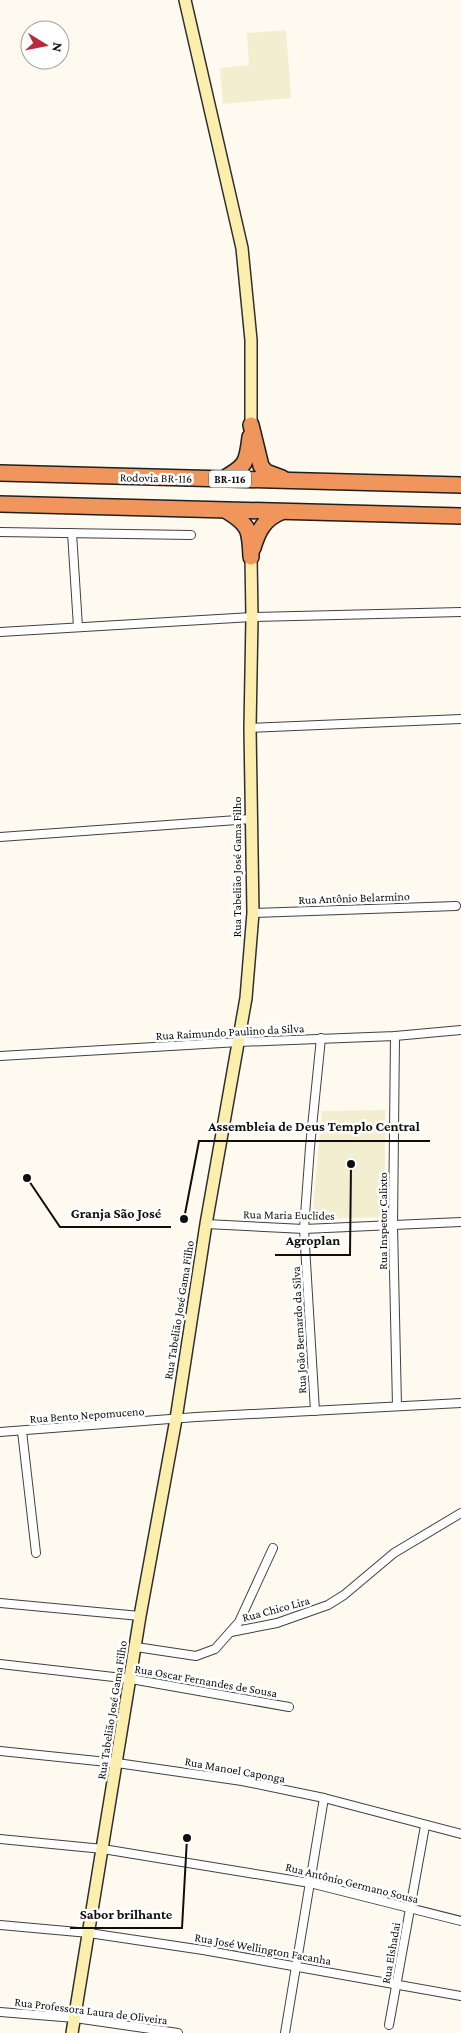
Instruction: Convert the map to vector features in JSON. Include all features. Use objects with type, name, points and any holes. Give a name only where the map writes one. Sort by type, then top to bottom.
[{"type":"highway","points":[[224,479],[242,467],[247,459],[251,426]]},
{"type":"highway","points":[[251,426],[261,466],[266,472],[288,481]]},
{"type":"highway","name":"Rodovia BR-116","points":[[0,473],[461,485]]},
{"type":"highway","points":[[0,504],[461,516]]},
{"type":"highway","points":[[225,511],[240,519],[248,529],[251,557]]},
{"type":"highway","points":[[251,557],[258,532],[267,520],[281,512]]},
{"type":"street","points":[[185,0],[242,248],[251,340],[251,426]]},
{"type":"street","points":[[0,532],[191,535]]},
{"type":"street","points":[[72,533],[78,627]]},
{"type":"street","name":"Rua Tabelião José Gama Filho","points":[[72,2033],[140,1616],[176,1419],[206,1224],[239,1042],[250,964],[253,913],[250,728],[251,557]]},
{"type":"street","points":[[0,632],[252,617],[461,612]]},
{"type":"street","points":[[250,728],[461,719]]},
{"type":"street","points":[[0,837],[251,819]]},
{"type":"street","name":"Rua Antônio Belarmino","points":[[253,913],[456,906]]},
{"type":"street","name":"Rua Raimundo Paulino da Silva","points":[[0,1056],[239,1042],[396,1036],[461,1030]]},
{"type":"street","name":"Rua Inspetor Calixto","points":[[396,1036],[393,1225],[397,1406]]},
{"type":"street","name":"Rua João Bernardo da Silva","points":[[315,1411],[304,1229],[321,1038]]},
{"type":"street","name":"Rua Maria Euclides","points":[[206,1224],[304,1229],[461,1222]]},
{"type":"street","name":"Rua Bento Nepomuceno","points":[[0,1432],[176,1419],[461,1403]]},
{"type":"street","points":[[22,1431],[36,1553]]},
{"type":"street","name":"Rua Chico Lira","points":[[136,1647],[196,1656],[215,1649],[231,1632],[286,1620],[328,1605],[344,1595],[401,1548],[461,1513]]},
{"type":"street","points":[[231,1632],[240,1622],[273,1548]]},
{"type":"street","points":[[0,1603],[140,1616]]},
{"type":"street","name":"Rua Oscar Fernandes de Sousa","points":[[0,1664],[131,1679],[289,1707]]},
{"type":"street","name":"Rua Manoel Caponga","points":[[0,1751],[242,1781],[324,1798],[461,1834]]},
{"type":"street","points":[[285,2033],[324,1798]]},
{"type":"street","name":"Rua Elshadai","points":[[389,2026],[425,1826]]},
{"type":"street","name":"Rua Antônio Germano Sousa","points":[[0,1838],[102,1849],[310,1882],[461,1921]]},
{"type":"street","name":"Rua José Wellington Facanha","points":[[0,1925],[88,1933],[203,1950],[461,1996]]},
{"type":"street","name":"Rua Professora Laura de Oliveira","points":[[0,2012],[75,2018],[178,2033]]},
{"type":"shaded area","points":[[286,30],[291,98],[223,104],[220,68],[249,65],[247,33]]},
{"type":"shaded area","points":[[385,1110],[385,1217],[312,1219],[322,1111]]},
{"type":"place","name":"Agroplan","points":[[351,1164]]},
{"type":"place","name":"Granja São José","points":[[27,1178]]},
{"type":"place","name":"Assembleia de Deus Templo Central","points":[[184,1219]]},
{"type":"place","name":"Sabor brilhante","points":[[187,1838]]}]
